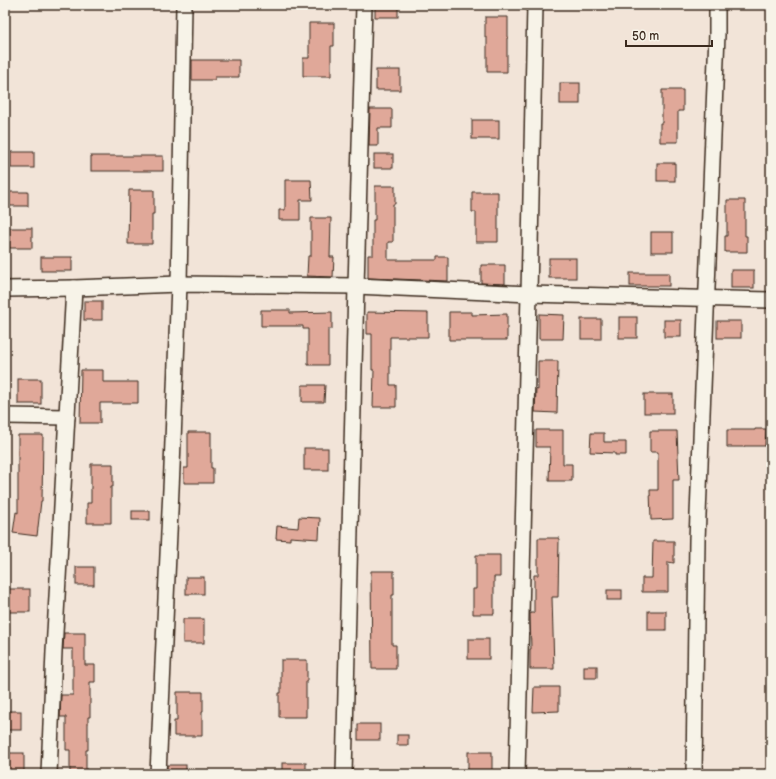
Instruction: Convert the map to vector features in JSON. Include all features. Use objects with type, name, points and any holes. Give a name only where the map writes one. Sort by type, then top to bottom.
[{"type":"street","points":[[158,774],[179,284],[184,5]]},
{"type":"street","points":[[344,774],[364,5]]},
{"type":"street","points":[[517,774],[535,5]]},
{"type":"street","points":[[694,774],[697,540],[717,5]]},
{"type":"street","points":[[5,289],[179,284],[356,286],[529,294],[771,300]]},
{"type":"street","points":[[49,774],[54,651],[74,288]]},
{"type":"street","points":[[5,416],[67,417]]},
{"type":"building","points":[[375,5],[398,5],[398,17],[375,17]]},
{"type":"building","points":[[485,17],[508,17],[507,72],[487,72],[487,38],[485,38]]},
{"type":"building","points":[[309,23],[334,23],[334,46],[331,46],[331,76],[303,76],[303,58],[309,58]]},
{"type":"building","points":[[192,60],[239,60],[239,77],[215,77],[215,80],[192,80]]},
{"type":"building","points":[[376,70],[400,70],[400,90],[376,90]]},
{"type":"building","points":[[560,83],[580,83],[580,104],[560,104]]},
{"type":"building","points":[[662,90],[683,90],[683,111],[678,111],[678,142],[660,142],[660,123],[662,123]]},
{"type":"building","points":[[370,109],[392,109],[392,128],[378,128],[378,146],[369,146]]},
{"type":"building","points":[[472,120],[499,120],[499,139],[472,139]]},
{"type":"building","points":[[11,152],[34,152],[34,168],[11,168]]},
{"type":"building","points":[[374,154],[393,154],[393,168],[374,168]]},
{"type":"building","points":[[91,156],[163,156],[163,171],[91,171]]},
{"type":"building","points":[[657,163],[675,163],[675,181],[657,181]]},
{"type":"building","points":[[285,180],[311,180],[312,200],[300,200],[300,220],[279,220],[279,210],[285,210]]},
{"type":"building","points":[[375,186],[395,186],[395,204],[393,204],[393,242],[388,242],[388,260],[437,260],[437,257],[448,257],[448,281],[368,278],[368,255],[373,255]]},
{"type":"building","points":[[129,190],[154,190],[152,244],[128,244]]},
{"type":"building","points":[[5,192],[28,192],[28,206],[5,206]]},
{"type":"building","points":[[472,192],[498,192],[498,242],[476,242],[476,212],[472,212]]},
{"type":"building","points":[[727,200],[745,200],[745,236],[747,236],[747,252],[725,252],[725,236],[727,236]]},
{"type":"building","points":[[311,218],[331,218],[330,257],[334,257],[333,277],[307,276],[308,256],[311,256]]},
{"type":"building","points":[[9,228],[32,228],[32,248],[9,248]]},
{"type":"building","points":[[651,232],[673,232],[673,252],[651,252]]},
{"type":"building","points":[[41,257],[72,257],[72,271],[41,271]]},
{"type":"building","points":[[549,258],[576,258],[576,278],[549,278]]},
{"type":"building","points":[[481,265],[505,265],[505,284],[481,283]]},
{"type":"building","points":[[731,270],[754,270],[754,288],[731,288]]},
{"type":"building","points":[[630,273],[669,273],[669,286],[630,286]]},
{"type":"building","points":[[84,301],[102,301],[102,320],[84,320]]},
{"type":"building","points":[[261,310],[290,310],[290,313],[332,312],[332,329],[328,329],[328,365],[308,365],[308,329],[303,329],[303,326],[261,326]]},
{"type":"building","points":[[367,312],[428,313],[428,337],[390,337],[390,385],[396,385],[396,407],[373,407],[374,370],[372,370],[372,334],[367,334]]},
{"type":"building","points":[[449,312],[472,312],[472,315],[507,314],[507,340],[449,340]]},
{"type":"building","points":[[539,314],[564,315],[563,339],[539,339]]},
{"type":"building","points":[[619,317],[637,317],[637,338],[619,338]]},
{"type":"building","points":[[581,319],[601,319],[601,339],[581,339]]},
{"type":"building","points":[[664,320],[681,320],[681,337],[664,337]]},
{"type":"building","points":[[717,321],[741,321],[741,338],[717,338]]},
{"type":"building","points":[[538,361],[558,361],[557,413],[535,412],[536,389],[538,390]]},
{"type":"building","points":[[81,370],[103,370],[103,382],[138,382],[138,403],[100,403],[100,423],[80,423]]},
{"type":"building","points":[[18,379],[41,379],[41,404],[18,404]]},
{"type":"building","points":[[302,385],[325,385],[324,402],[302,402]]},
{"type":"building","points":[[644,394],[673,394],[673,413],[644,413]]},
{"type":"building","points":[[766,429],[765,446],[727,447],[727,430]]},
{"type":"building","points":[[536,430],[563,430],[563,464],[572,464],[572,481],[549,481],[550,447],[536,447]]},
{"type":"building","points":[[650,431],[677,431],[679,480],[673,480],[673,519],[651,520],[650,490],[658,490],[658,452],[650,452]]},
{"type":"building","points":[[188,432],[211,432],[211,468],[213,468],[213,483],[184,483],[184,468],[188,468]]},
{"type":"building","points":[[591,433],[604,433],[604,442],[626,442],[626,455],[590,452]]},
{"type":"building","points":[[18,435],[43,435],[42,501],[37,536],[13,533],[16,512],[18,513]]},
{"type":"building","points":[[304,448],[328,448],[328,470],[304,470]]},
{"type":"building","points":[[91,464],[113,464],[113,487],[111,487],[111,523],[87,523],[87,503],[91,503]]},
{"type":"building","points":[[132,511],[150,511],[150,520],[132,520]]},
{"type":"building","points":[[299,517],[320,518],[319,539],[290,537],[290,540],[276,539],[277,526],[298,528]]},
{"type":"building","points":[[538,538],[559,538],[558,597],[552,597],[554,669],[530,669],[530,613],[534,613],[534,575],[538,575]]},
{"type":"building","points":[[653,541],[674,541],[674,563],[668,562],[668,592],[642,592],[642,578],[652,578]]},
{"type":"building","points":[[476,555],[500,555],[500,577],[494,577],[494,614],[473,614],[473,589],[476,589]]},
{"type":"building","points":[[76,567],[94,567],[94,585],[76,585]]},
{"type":"building","points":[[371,571],[394,571],[394,595],[392,595],[392,645],[396,645],[396,669],[372,669]]},
{"type":"building","points":[[186,577],[204,577],[204,594],[186,594]]},
{"type":"building","points":[[5,589],[30,589],[30,612],[5,612]]},
{"type":"building","points":[[607,590],[622,590],[622,600],[607,600]]},
{"type":"building","points":[[648,611],[666,611],[666,630],[648,630]]},
{"type":"building","points":[[183,619],[204,619],[204,643],[183,643]]},
{"type":"building","points":[[64,633],[85,633],[85,665],[95,665],[95,682],[90,682],[90,717],[88,717],[86,774],[70,774],[70,750],[66,750],[66,717],[60,717],[61,695],[73,695],[73,649],[63,649]]},
{"type":"building","points":[[468,639],[489,639],[489,659],[468,659]]},
{"type":"building","points":[[281,660],[307,660],[306,717],[279,717]]},
{"type":"building","points":[[584,666],[597,666],[597,678],[584,678]]},
{"type":"building","points":[[534,687],[559,687],[559,711],[533,712]]},
{"type":"building","points":[[177,692],[203,692],[202,736],[174,736],[174,721],[177,721]]},
{"type":"building","points":[[5,711],[21,711],[21,730],[5,730]]},
{"type":"building","points":[[358,724],[380,724],[380,740],[358,740]]},
{"type":"building","points":[[397,735],[408,735],[408,745],[397,745]]},
{"type":"building","points":[[468,752],[492,752],[492,774],[468,774]]},
{"type":"building","points":[[5,753],[24,753],[24,774],[5,774]]},
{"type":"building","points":[[282,763],[306,763],[306,774],[282,774]]},
{"type":"building","points":[[167,765],[186,765],[186,774],[167,774]]}]
